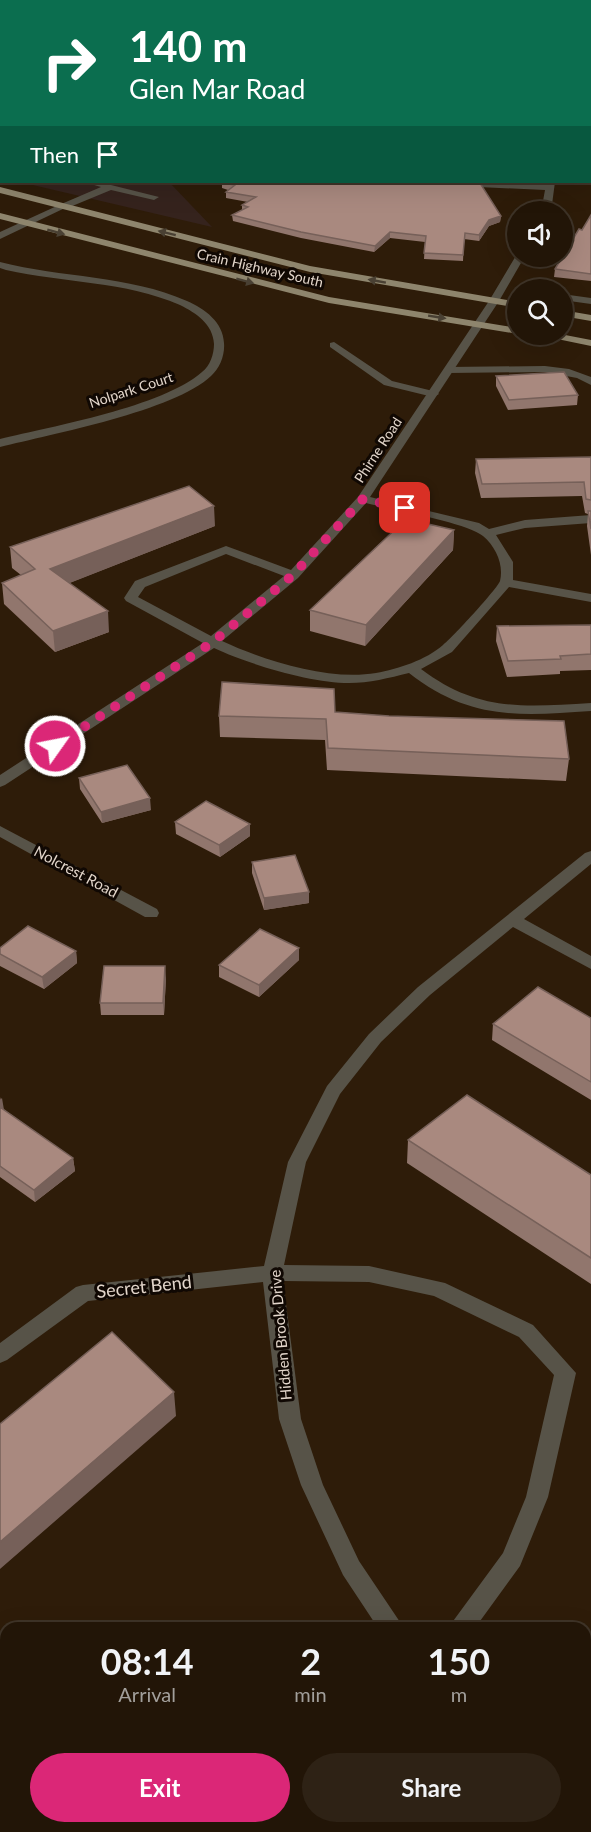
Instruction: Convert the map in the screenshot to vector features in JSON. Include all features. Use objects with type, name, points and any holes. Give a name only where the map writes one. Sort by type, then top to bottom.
[{"type":"main road","name":"Crain Highway South","points":[[0,190],[310,269],[507,303]]},
{"type":"main road","name":"Crain Highway South","points":[[0,216],[271,287],[507,329]]},
{"type":"main road","points":[[573,315],[591,318]]},
{"type":"main road","points":[[573,340],[591,343]]},
{"type":"street","points":[[93,183],[154,197]]},
{"type":"street","points":[[474,183],[551,185],[548,201]]},
{"type":"street","points":[[0,236],[110,187]]},
{"type":"street","name":"Nolpark Court","points":[[0,265],[113,283],[158,294],[188,306],[206,317],[217,330],[220,345],[216,361],[206,374],[192,385],[164,398],[0,443]]},
{"type":"street","name":"Phirne Road","points":[[0,782],[213,642],[293,575],[363,499],[494,301],[514,267]]},
{"type":"street","points":[[573,299],[591,301]]},
{"type":"street","points":[[334,345],[388,383],[433,394]]},
{"type":"street","points":[[449,370],[537,368],[564,370],[591,382]]},
{"type":"street","points":[[293,575],[225,550],[140,584],[131,598],[236,653],[317,676],[348,679],[376,676],[411,668],[447,649],[506,583],[507,562],[496,542],[487,533],[458,520],[363,499]]},
{"type":"street","points":[[487,533],[525,524],[591,519]]},
{"type":"street","points":[[506,583],[591,598]]},
{"type":"street","points":[[411,668],[450,695],[489,707],[517,710],[591,707]]},
{"type":"street","name":"Nolcrest Road","points":[[0,831],[151,913]]},
{"type":"street","name":"Hidden Brook Drive","points":[[388,1622],[351,1568],[312,1485],[290,1419],[272,1273],[297,1162],[333,1091],[375,1038],[424,991],[591,856]]},
{"type":"street","points":[[511,919],[591,963]]},
{"type":"street","name":"Secret Bend","points":[[0,1354],[83,1293],[272,1273],[369,1274],[438,1289],[526,1331],[565,1373],[537,1497],[512,1559],[465,1622]]},
{"type":"shaded area","points":[[24,183],[170,183],[212,227]]},
{"type":"building","points":[[222,183],[480,183],[501,216],[489,220],[479,235],[465,233],[463,255],[424,253],[426,236],[390,232],[375,246],[301,232],[232,215],[248,207],[242,205],[256,197],[226,192],[235,185]]},
{"type":"building","points":[[591,215],[591,274],[555,269],[556,267],[573,267],[573,239],[579,229],[582,230]]},
{"type":"building","points":[[564,372],[578,395],[509,400],[496,376]]},
{"type":"building","points":[[591,457],[591,500],[586,499],[584,482],[482,484],[476,459]]},
{"type":"building","points":[[189,486],[214,506],[50,569],[108,611],[53,631],[2,583],[35,569],[10,547]]},
{"type":"building","points":[[588,511],[591,511],[591,529]]},
{"type":"building","points":[[406,519],[454,530],[366,625],[310,610]]},
{"type":"building","points":[[591,625],[591,654],[560,656],[561,659],[508,661],[497,626]]},
{"type":"building","points":[[222,682],[334,689],[335,712],[389,716],[564,721],[569,759],[328,748],[326,719],[219,716]]},
{"type":"building","points":[[127,765],[150,798],[101,812],[79,778]]},
{"type":"building","points":[[206,801],[250,824],[219,845],[175,822]]},
{"type":"building","points":[[295,855],[309,892],[264,898],[252,862]]},
{"type":"building","points":[[28,926],[76,951],[42,977],[0,954],[0,948]]},
{"type":"building","points":[[260,929],[299,948],[259,985],[219,965]]},
{"type":"building","points":[[104,966],[165,966],[163,1003],[100,1003]]},
{"type":"building","points":[[538,987],[591,1018],[591,1082],[493,1024]]},
{"type":"building","points":[[467,1095],[591,1175],[591,1258],[408,1140]]},
{"type":"building","points":[[0,1107],[73,1158],[34,1190],[0,1166]]},
{"type":"building","points":[[112,1332],[174,1392],[0,1542],[0,1424]]},
{"type":"route","points":[[55,746],[213,642],[293,575],[363,499],[405,508]]}]
